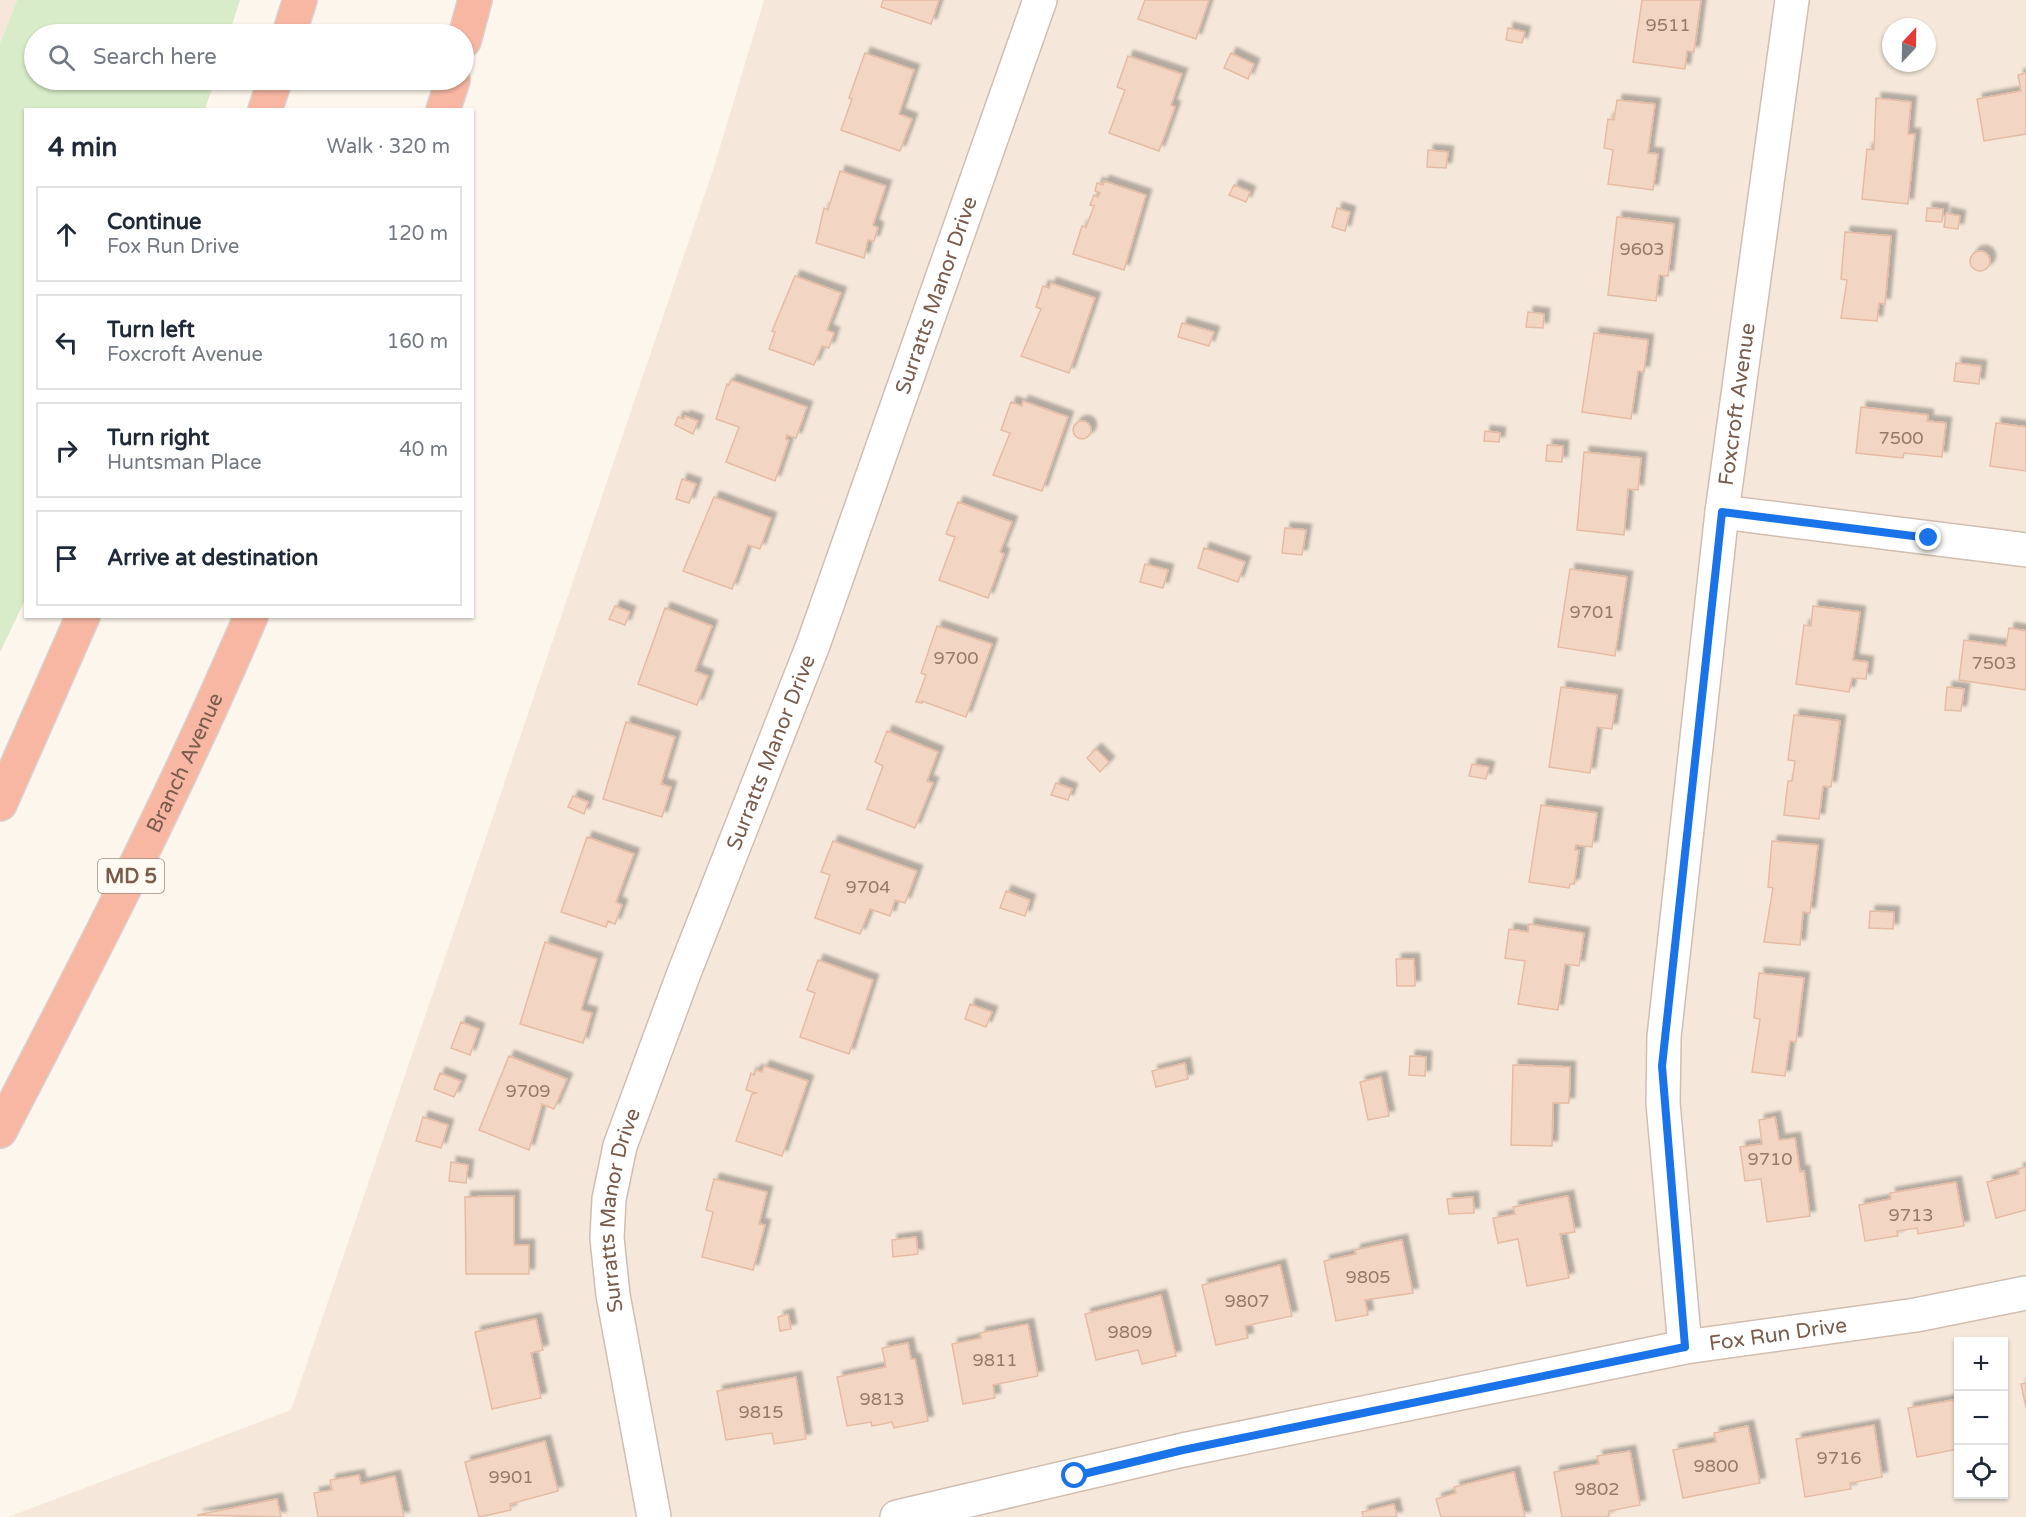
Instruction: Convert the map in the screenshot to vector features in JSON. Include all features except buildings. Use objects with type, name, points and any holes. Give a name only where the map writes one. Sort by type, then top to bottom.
[{"type":"highway","points":[[293,24],[300,0]]},
{"type":"highway","points":[[469,24],[475,0]]},
{"type":"highway","points":[[266,108],[272,90]]},
{"type":"highway","points":[[444,108],[450,90]]},
{"type":"highway","points":[[0,804],[82,618]]},
{"type":"highway","name":"Branch Avenue","points":[[0,1131],[103,933],[214,703],[250,618]]},
{"type":"street","name":"Surratts Manor Drive","points":[[654,1517],[613,1295],[607,1238],[609,1199],[620,1146],[684,973],[813,645],[1040,0]]},
{"type":"street","name":"Foxcroft Avenue","points":[[1685,1347],[1662,1066],[1722,512],[1792,0]]},
{"type":"street","points":[[1722,512],[2026,550]]},
{"type":"street","name":"Fox Run Drive","points":[[897,1517],[1183,1450],[1685,1347],[1916,1315],[2026,1293]]},
{"type":"shaded area","points":[[0,0],[17,0],[0,44]]},
{"type":"shaded area","points":[[764,0],[2026,0],[2026,1517],[8,1517],[291,1410],[714,167]]},
{"type":"green space","points":[[17,0],[240,0],[232,24],[24,24],[24,90],[212,90],[205,108],[24,108],[24,602],[0,652],[0,44]]},
{"type":"route","points":[[1075,1476],[1183,1450],[1685,1347],[1663,1103],[1662,1066],[1722,512],[1929,538]]}]
